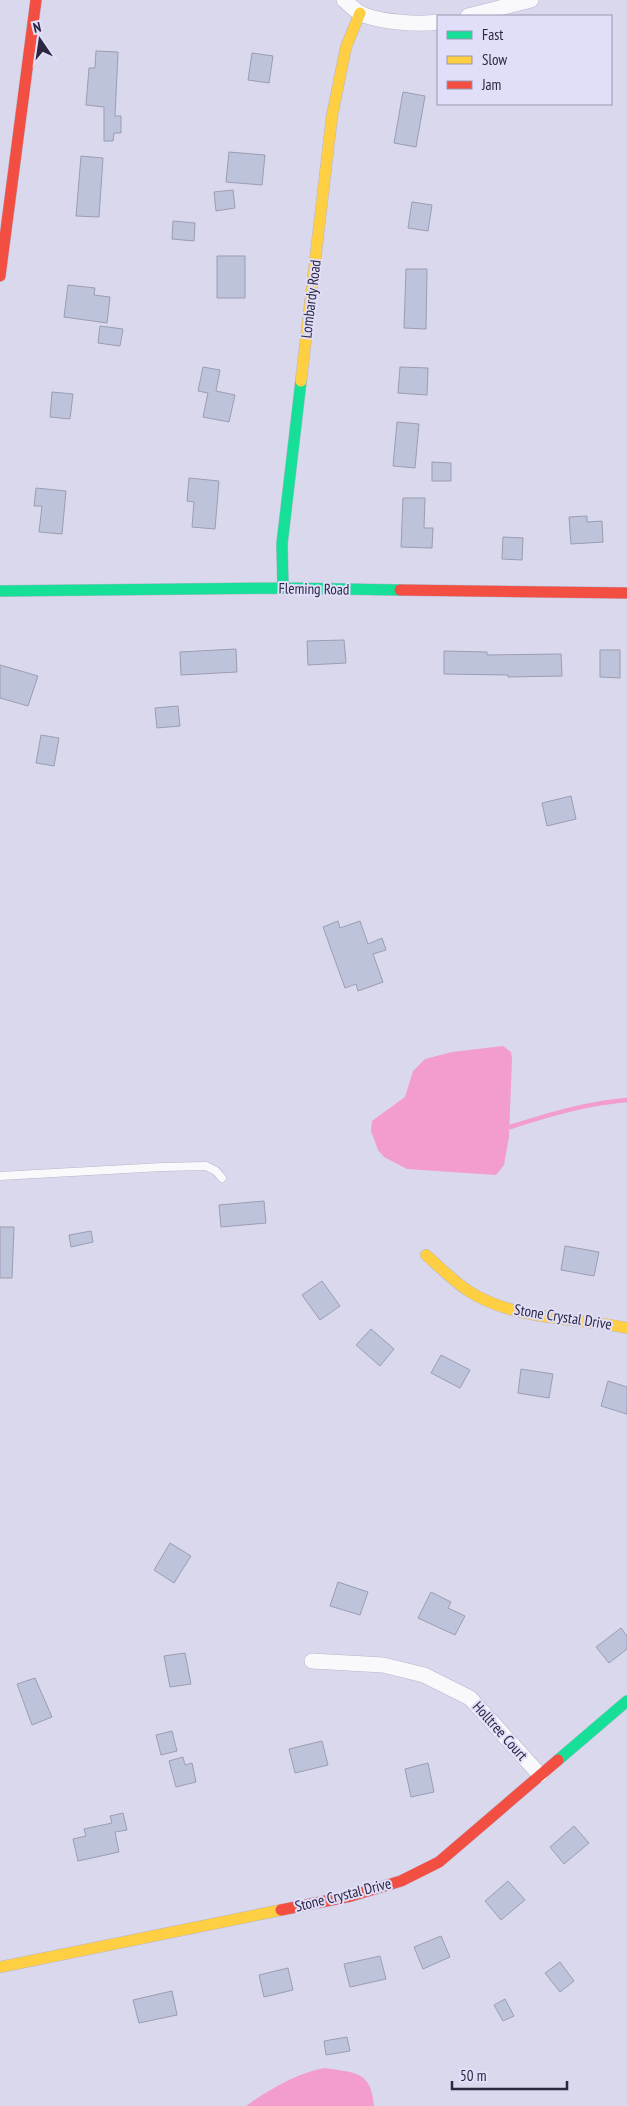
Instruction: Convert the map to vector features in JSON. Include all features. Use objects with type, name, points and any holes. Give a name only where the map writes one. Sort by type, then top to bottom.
[{"type":"street","points":[[0,276],[36,0]]},
{"type":"street","points":[[344,0],[360,13],[394,22],[425,24],[437,22]]},
{"type":"street","points":[[472,15],[531,0]]},
{"type":"street","name":"Lombardy Road","points":[[283,588],[282,544],[332,116],[346,47],[360,13]]},
{"type":"street","name":"Fleming Road","points":[[0,592],[283,588],[627,593]]},
{"type":"street","name":"Stone Crystal Drive","points":[[426,1255],[471,1292],[510,1310],[627,1328]]},
{"type":"street","name":"Holltree Court","points":[[312,1661],[383,1666],[408,1671],[424,1675],[470,1698],[540,1775]]},
{"type":"street","name":"Stone Crystal Drive","points":[[0,1967],[351,1896],[401,1881],[440,1862],[627,1701]]},
{"type":"lane","points":[[0,1176],[206,1166],[216,1171],[222,1178]]},
{"type":"shaded area","points":[[503,1046],[511,1052],[512,1059],[509,1137],[504,1165],[496,1175],[407,1169],[384,1157],[378,1150],[371,1131],[372,1121],[405,1097],[413,1071],[425,1059],[452,1052]]},
{"type":"shaded area","points":[[324,2068],[360,2075],[369,2086],[374,2106],[246,2106],[283,2083],[303,2074]]},
{"type":"building","points":[[96,51],[118,52],[115,116],[121,116],[121,133],[114,133],[113,141],[104,141],[104,107],[86,105],[89,68],[95,68]]},
{"type":"building","points":[[252,53],[273,56],[269,83],[248,80]]},
{"type":"building","points":[[403,92],[425,96],[416,147],[394,143]]},
{"type":"building","points":[[229,152],[265,155],[262,185],[226,182]]},
{"type":"building","points":[[81,156],[103,158],[99,217],[76,216]]},
{"type":"building","points":[[233,190],[235,208],[216,211],[214,192]]},
{"type":"building","points":[[412,202],[432,205],[428,231],[408,228]]},
{"type":"building","points":[[173,221],[195,223],[194,241],[172,239]]},
{"type":"building","points":[[217,256],[245,256],[245,298],[217,298]]},
{"type":"building","points":[[406,269],[427,269],[426,329],[404,328]]},
{"type":"building","points":[[68,285],[95,288],[94,295],[110,297],[107,323],[64,317]]},
{"type":"building","points":[[100,326],[123,329],[120,346],[98,343]]},
{"type":"building","points":[[203,367],[220,370],[216,391],[235,395],[229,422],[203,417],[208,393],[198,391]]},
{"type":"building","points":[[400,367],[428,368],[427,395],[398,393]]},
{"type":"building","points":[[52,392],[73,394],[70,419],[50,417]]},
{"type":"building","points":[[397,422],[419,424],[415,468],[393,466]]},
{"type":"building","points":[[432,462],[451,463],[451,481],[432,481]]},
{"type":"building","points":[[189,478],[219,481],[215,529],[192,527],[194,502],[187,501]]},
{"type":"building","points":[[36,488],[66,491],[62,534],[39,532],[42,506],[34,506]]},
{"type":"building","points":[[403,498],[425,498],[424,528],[433,528],[432,548],[401,547]]},
{"type":"building","points":[[587,516],[587,522],[602,521],[603,542],[571,544],[569,517]]},
{"type":"building","points":[[503,537],[523,538],[522,560],[502,559]]},
{"type":"building","points":[[344,640],[346,663],[308,665],[307,641]]},
{"type":"building","points":[[236,649],[237,672],[181,675],[180,652]]},
{"type":"building","points":[[600,650],[620,650],[620,678],[600,677]]},
{"type":"building","points":[[444,651],[487,652],[487,655],[561,654],[562,676],[508,677],[508,675],[444,674]]},
{"type":"building","points":[[0,665],[38,676],[28,706],[0,698]]},
{"type":"building","points":[[178,706],[180,726],[157,728],[155,708]]},
{"type":"building","points":[[41,735],[59,738],[54,766],[36,763]]},
{"type":"building","points":[[571,796],[576,819],[547,826],[542,803]]},
{"type":"building","points":[[338,921],[340,928],[360,921],[368,944],[382,938],[386,950],[373,954],[383,982],[358,991],[356,984],[345,988],[323,927]]},
{"type":"building","points":[[264,1201],[266,1223],[221,1227],[219,1205]]},
{"type":"building","points":[[0,1227],[14,1227],[12,1278],[0,1278]]},
{"type":"building","points":[[91,1231],[93,1242],[71,1247],[69,1235]]},
{"type":"building","points":[[565,1246],[599,1252],[594,1276],[561,1270]]},
{"type":"building","points":[[322,1281],[340,1306],[320,1320],[302,1295]]},
{"type":"building","points":[[371,1329],[394,1349],[380,1366],[356,1345]]},
{"type":"building","points":[[441,1355],[470,1370],[460,1388],[431,1373]]},
{"type":"building","points":[[521,1369],[553,1374],[549,1398],[518,1393]]},
{"type":"building","points":[[608,1381],[627,1387],[627,1414],[601,1406]]},
{"type":"building","points":[[170,1543],[191,1556],[174,1583],[154,1570]]},
{"type":"building","points":[[338,1582],[368,1592],[360,1615],[330,1606]]},
{"type":"building","points":[[431,1592],[451,1602],[448,1608],[465,1616],[455,1635],[418,1618]]},
{"type":"building","points":[[621,1628],[627,1636],[627,1649],[609,1663],[596,1647]]},
{"type":"building","points":[[185,1653],[191,1684],[170,1687],[164,1656]]},
{"type":"building","points":[[35,1678],[52,1717],[32,1725],[17,1684]]},
{"type":"building","points":[[172,1731],[177,1751],[161,1755],[156,1735]]},
{"type":"building","points":[[322,1741],[328,1765],[295,1773],[289,1749]]},
{"type":"building","points":[[183,1757],[185,1765],[192,1763],[196,1782],[176,1787],[169,1761]]},
{"type":"building","points":[[428,1763],[434,1792],[411,1797],[405,1769]]},
{"type":"building","points":[[123,1813],[127,1830],[115,1832],[119,1852],[78,1861],[73,1839],[86,1836],[84,1829],[112,1823],[110,1816]]},
{"type":"building","points":[[574,1826],[589,1843],[564,1864],[550,1847]]},
{"type":"building","points":[[508,1881],[525,1900],[501,1920],[485,1901]]},
{"type":"building","points":[[441,1936],[450,1957],[423,1969],[414,1947]]},
{"type":"building","points":[[380,1956],[386,1979],[350,1987],[344,1964]]},
{"type":"building","points":[[560,1962],[574,1981],[560,1992],[545,1973]]},
{"type":"building","points":[[288,1968],[293,1990],[264,1997],[259,1975]]},
{"type":"building","points":[[172,1991],[177,2015],[139,2023],[133,2000]]},
{"type":"building","points":[[505,1999],[514,2016],[503,2021],[494,2005]]},
{"type":"building","points":[[347,2037],[350,2051],[326,2055],[324,2041]]},
{"type":"waterway","points":[[504,1126],[510,1127],[582,1107],[627,1100]]},
{"type":"traffic: fast","points":[[283,588],[282,544],[301,381]]},
{"type":"traffic: fast","points":[[0,591],[283,588],[400,590]]},
{"type":"traffic: fast","points":[[558,1760],[627,1701]]},
{"type":"traffic: slow","points":[[301,381],[332,116],[346,47],[360,13]]},
{"type":"traffic: slow","points":[[426,1255],[470,1292],[507,1308],[547,1317],[627,1328]]},
{"type":"traffic: slow","points":[[0,1967],[281,1910]]},
{"type":"traffic: jam","points":[[0,276],[36,0]]},
{"type":"traffic: jam","points":[[400,590],[627,593]]},
{"type":"traffic: jam","points":[[281,1910],[351,1896],[401,1881],[439,1862],[558,1760]]}]
